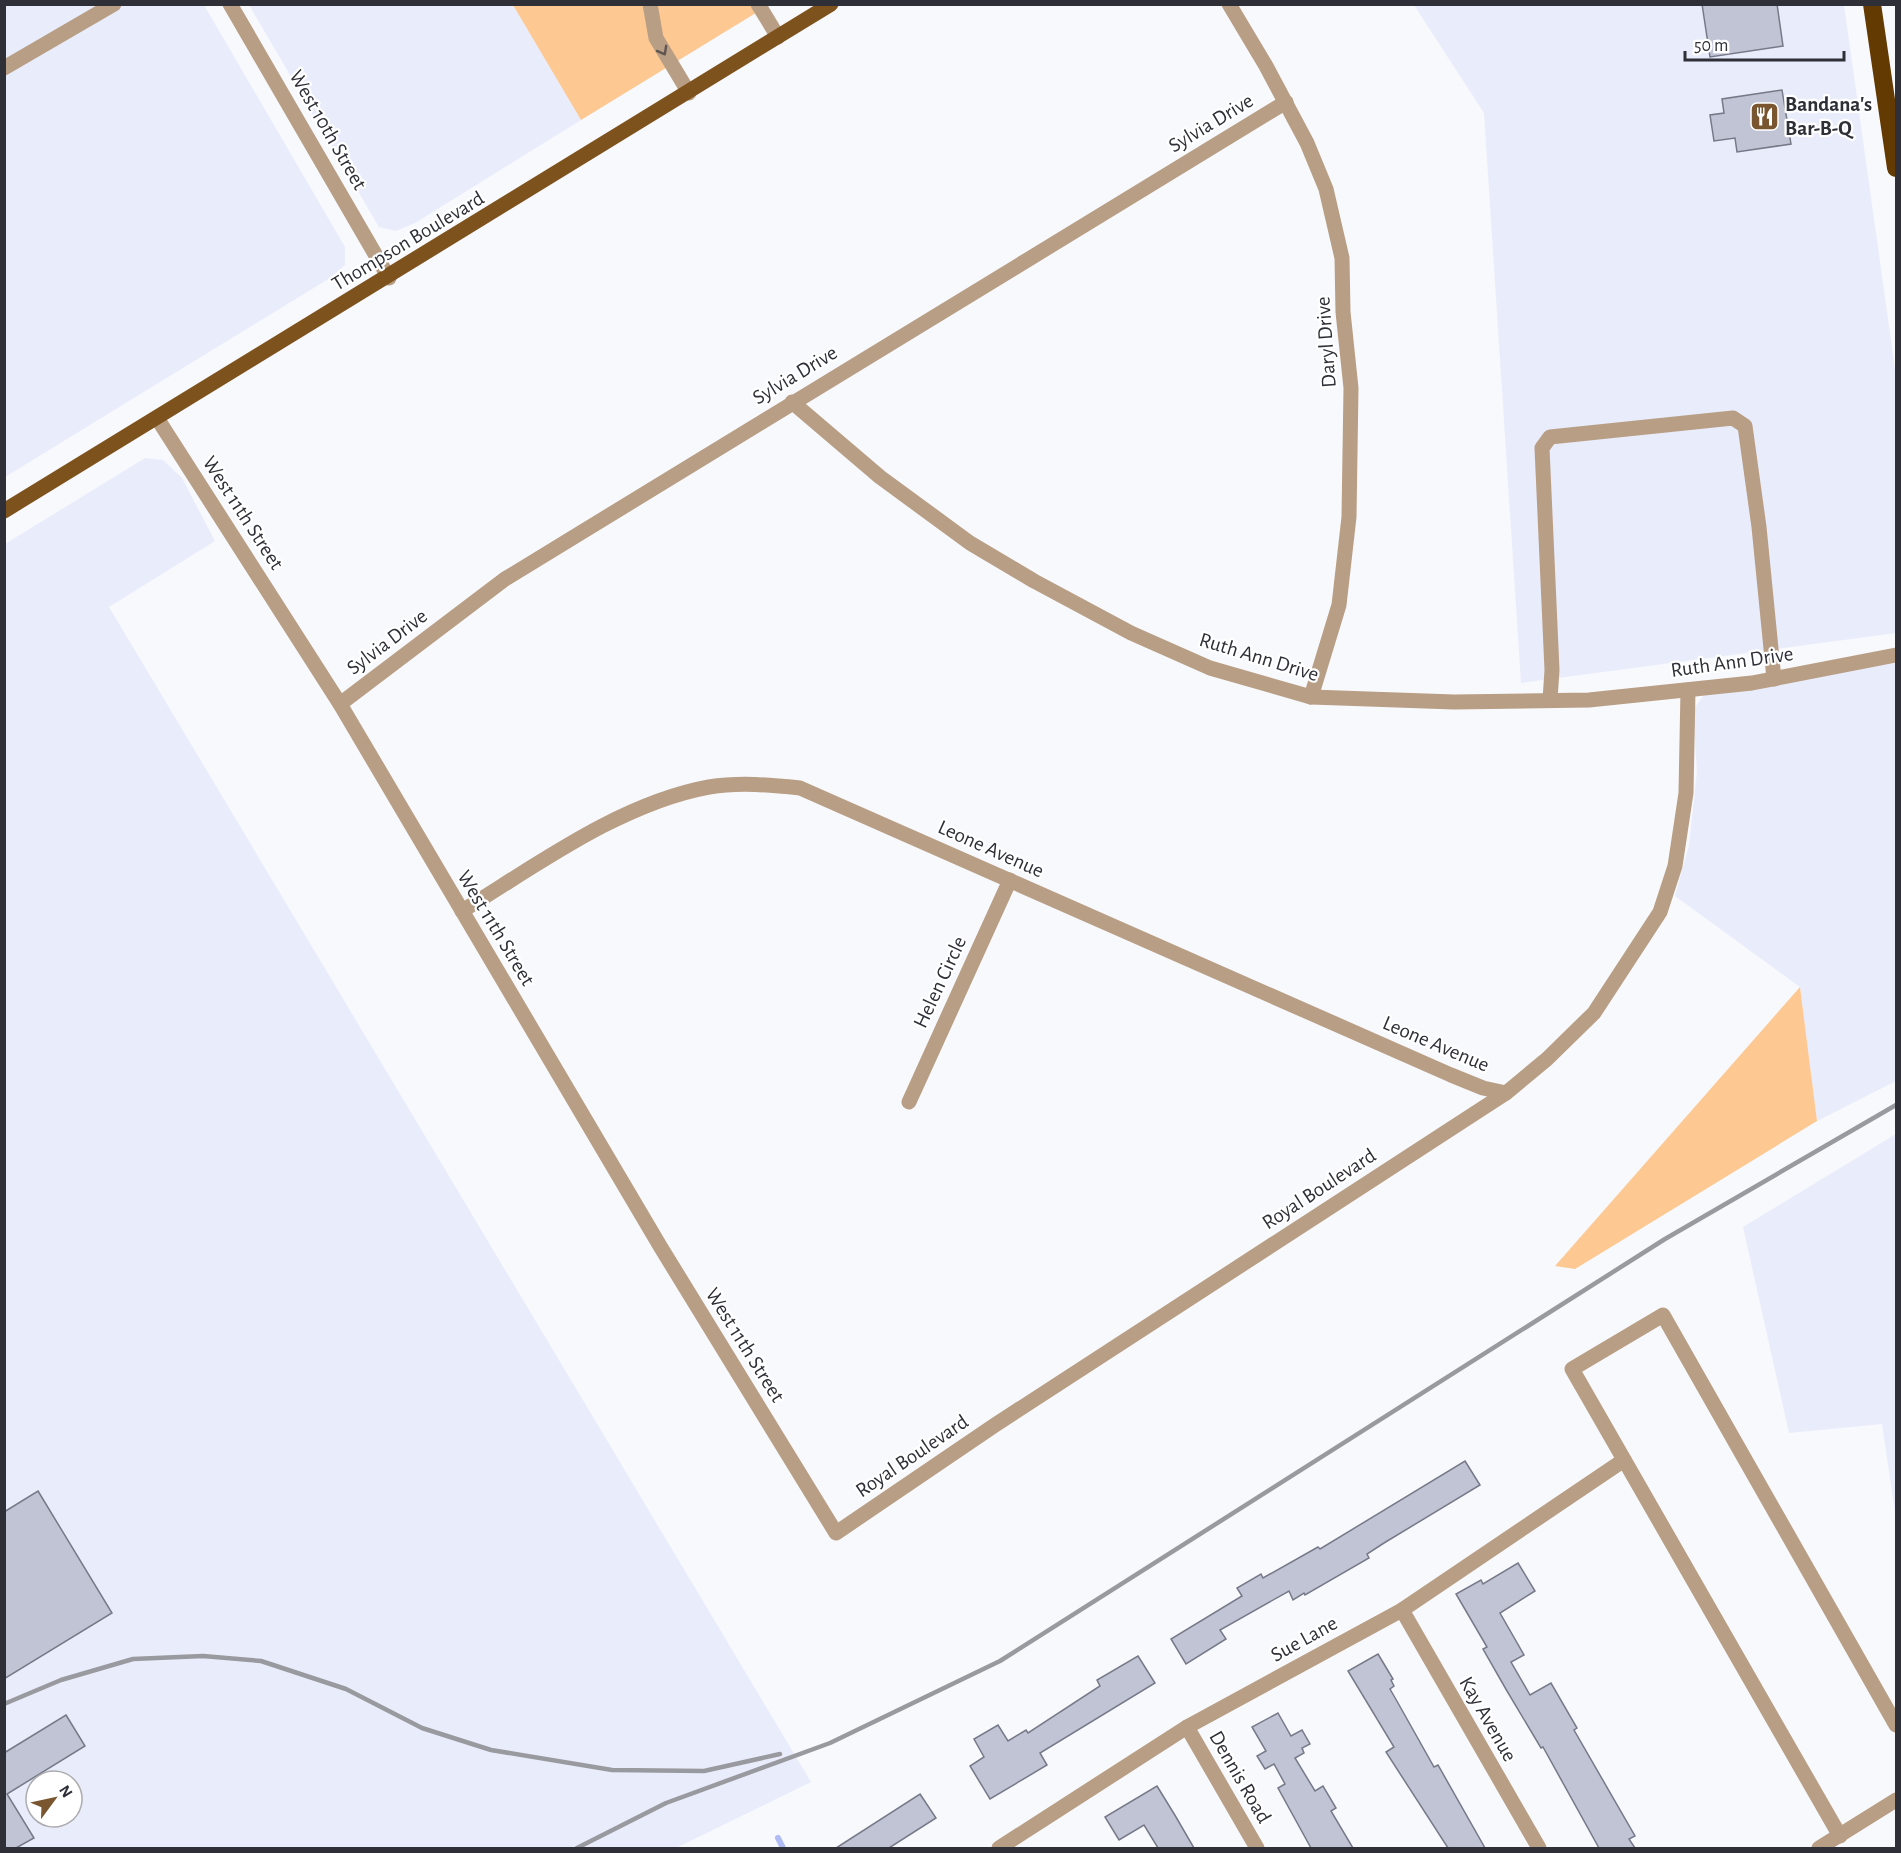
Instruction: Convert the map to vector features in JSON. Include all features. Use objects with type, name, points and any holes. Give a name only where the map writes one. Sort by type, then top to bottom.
[{"type":"highway","points":[[1872,4],[1896,168]]},
{"type":"main road","name":"Thompson Boulevard","points":[[4,511],[389,278],[831,4]]},
{"type":"street","points":[[4,68],[114,4]]},
{"type":"street","name":"West 10th Street","points":[[230,4],[389,278]]},
{"type":"street","points":[[650,4],[656,38],[689,93]]},
{"type":"street","points":[[758,4],[778,38]]},
{"type":"street","name":"Daryl Drive","points":[[1229,4],[1307,142],[1326,189],[1339,246],[1351,388],[1349,518],[1339,605],[1311,697]]},
{"type":"street","name":"Sylvia Drive","points":[[340,704],[505,579],[1286,102]]},
{"type":"street","name":"Ruth Ann Drive","points":[[792,402],[880,477],[970,543],[1034,582],[1131,633],[1210,668],[1311,697],[1454,702],[1589,700],[1774,679],[1896,655]]},
{"type":"street","name":"West 11th Street","points":[[157,418],[340,704],[660,1246],[793,1464]]},
{"type":"street","points":[[1550,700],[1552,670],[1542,448],[1550,437],[1733,418],[1745,426],[1760,538],[1774,679]]},
{"type":"street","name":"Royal Boulevard","points":[[793,1464],[836,1533],[995,1425],[1506,1093],[1547,1059],[1594,1013],[1660,912],[1675,866],[1686,793],[1688,690]]},
{"type":"street","name":"Leone Avenue","points":[[462,911],[597,829],[656,804],[708,788],[755,783],[800,788],[1451,1076],[1483,1088],[1506,1093]]},
{"type":"street","name":"Helen Circle","points":[[909,1102],[1010,880]]},
{"type":"street","points":[[1840,1836],[1572,1369],[1663,1315],[1896,1725]]},
{"type":"street","name":"Sue Lane","points":[[999,1848],[1188,1727],[1402,1610],[1624,1460]]},
{"type":"street","name":"Kay Avenue","points":[[1402,1610],[1539,1848]]},
{"type":"street","name":"Dennis Road","points":[[1188,1727],[1257,1848]]},
{"type":"street","points":[[1820,1848],[1896,1800]]},
{"type":"shaded area","points":[[5,5],[204,5],[345,247],[345,265],[330,278],[5,477]]},
{"type":"shaded area","points":[[249,5],[513,5],[581,120],[415,223],[396,231],[379,227]]},
{"type":"shaded area","points":[[513,5],[769,5],[581,120]]},
{"type":"shaded area","points":[[1414,5],[1844,5],[1896,376],[1896,633],[1521,683],[1484,113]]},
{"type":"shaded area","points":[[145,458],[163,460],[182,478],[215,541],[109,607],[811,1782],[676,1848],[5,1848],[5,544]]},
{"type":"shaded area","points":[[1896,663],[1896,1081],[1817,1121],[1800,987],[1675,896],[1689,845],[1697,771],[1693,710],[1704,695],[1726,686]]},
{"type":"shaded area","points":[[1800,987],[1817,1121],[1575,1269],[1555,1266]]},
{"type":"shaded area","points":[[1896,1134],[1896,1519],[1882,1424],[1789,1433],[1743,1227]]},
{"type":"building","points":[[1702,4],[1777,4],[1783,46],[1710,57]]},
{"type":"building","points":[[1782,90],[1791,144],[1737,152],[1735,138],[1714,141],[1710,115],[1724,113],[1722,99]]},
{"type":"building","points":[[1465,1461],[1480,1485],[1367,1554],[1369,1558],[1305,1595],[1304,1593],[1293,1600],[1289,1591],[1220,1630],[1226,1639],[1186,1664],[1171,1639],[1242,1596],[1237,1588],[1261,1574],[1263,1578],[1318,1547],[1320,1549]]},
{"type":"building","points":[[38,1491],[112,1613],[4,1679],[4,1512]]},
{"type":"building","points":[[1518,1563],[1535,1591],[1500,1613],[1524,1655],[1511,1662],[1530,1695],[1551,1683],[1577,1728],[1574,1730],[1635,1836],[1629,1839],[1635,1848],[1599,1848],[1543,1747],[1541,1748],[1483,1649],[1487,1647],[1456,1594],[1481,1580],[1483,1584]]},
{"type":"building","points":[[1378,1654],[1393,1679],[1391,1680],[1394,1686],[1390,1689],[1434,1767],[1438,1765],[1485,1848],[1448,1848],[1386,1752],[1394,1747],[1348,1671]]},
{"type":"building","points":[[1138,1656],[1155,1683],[1040,1753],[1047,1765],[990,1799],[970,1766],[984,1757],[974,1739],[998,1725],[1008,1741],[1026,1730],[1028,1733],[1100,1686],[1097,1680]]},
{"type":"building","points":[[1278,1713],[1291,1736],[1302,1730],[1310,1744],[1302,1748],[1304,1753],[1295,1758],[1315,1791],[1323,1786],[1336,1808],[1331,1811],[1353,1848],[1311,1848],[1278,1788],[1285,1784],[1274,1764],[1265,1769],[1257,1756],[1266,1751],[1252,1727]]},
{"type":"building","points":[[66,1715],[85,1746],[48,1769],[24,1769],[24,1784],[7,1794],[24,1822],[24,1829],[28,1829],[34,1838],[16,1848],[4,1848],[4,1753]]},
{"type":"building","points":[[1157,1786],[1194,1848],[1158,1848],[1144,1825],[1119,1840],[1105,1817]]},
{"type":"building","points":[[920,1794],[936,1818],[889,1848],[836,1848]]},
{"type":"waterway","points":[[778,1838],[783,1848]]},
{"type":"railway","points":[[577,1848],[666,1803],[830,1743],[1000,1661],[1665,1239],[1896,1105]]},
{"type":"railway","points":[[4,1704],[61,1680],[133,1659],[203,1656],[261,1661],[346,1689],[422,1728],[491,1750],[612,1770],[704,1771],[780,1754]]},
{"type":"place","name":"Bandana's Bar-B-Q","points":[[1764,116]]}]
